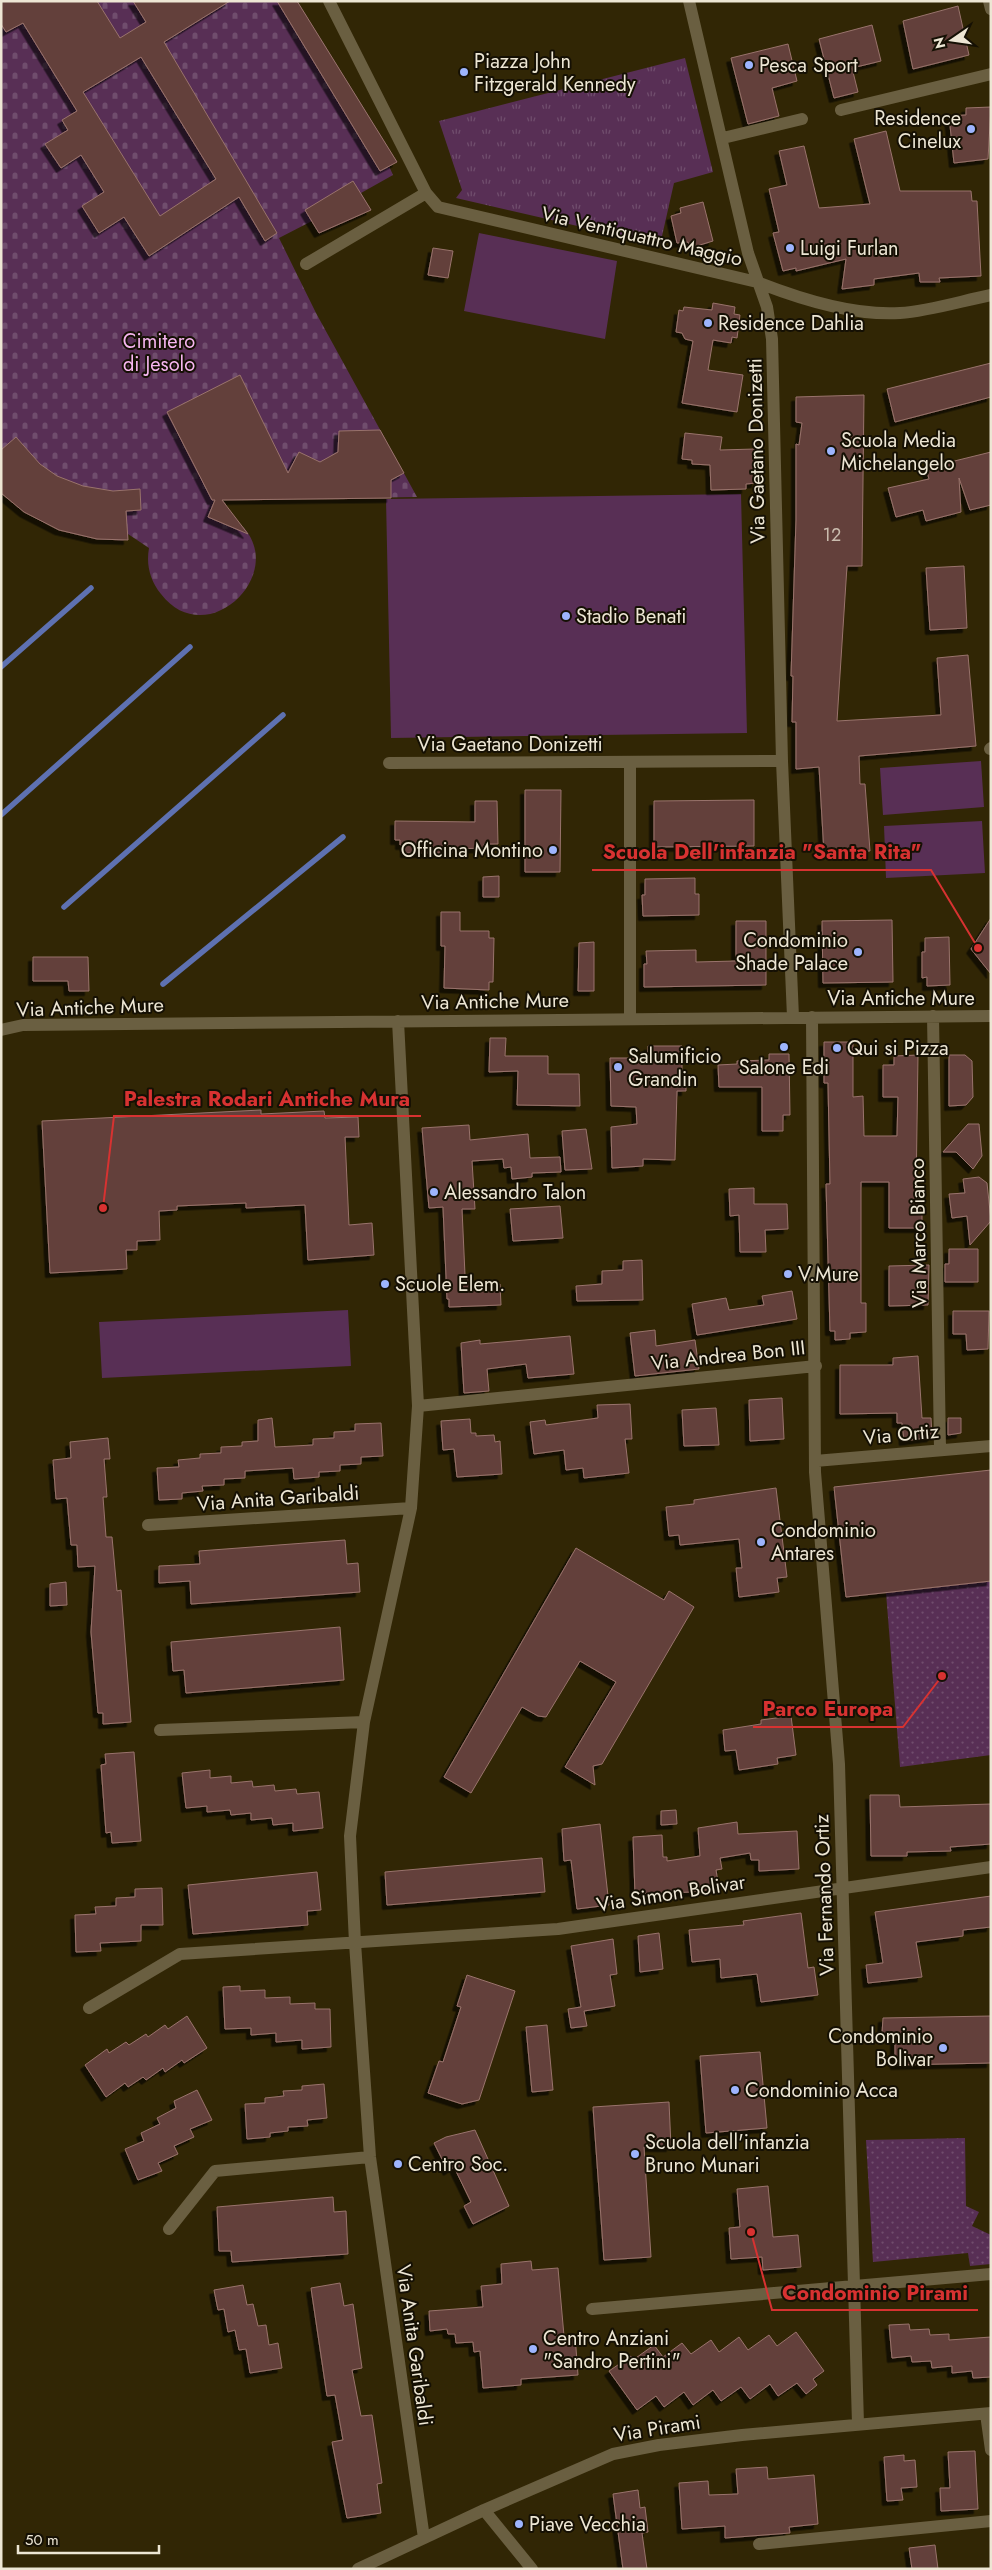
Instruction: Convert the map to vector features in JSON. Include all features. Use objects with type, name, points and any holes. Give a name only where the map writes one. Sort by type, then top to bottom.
[{"type":"street","points":[[306,264],[426,193],[329,1]]},
{"type":"street","name":"Via Gaetano Donizetti","points":[[689,1],[723,138],[748,253],[767,307],[772,339],[782,761],[793,1017]]},
{"type":"street","points":[[989,1],[991,8]]},
{"type":"street","points":[[841,110],[991,74]]},
{"type":"street","points":[[723,138],[802,119]]},
{"type":"street","name":"Via Ventiquattro Maggio","points":[[426,193],[438,206],[757,282],[801,299],[872,312],[899,313],[991,295]]},
{"type":"street","name":"Via Gaetano Donizetti","points":[[389,763],[782,761]]},
{"type":"street","name":"Via Gaetano Donizetti","points":[[630,763],[630,1019]]},
{"type":"street","name":"Via Marco Bianco","points":[[933,1016],[940,1449]]},
{"type":"street","name":"Via Antiche Mure","points":[[1,1030],[23,1025],[991,1016]]},
{"type":"street","name":"Via Andrea Bon III","points":[[418,1406],[816,1366],[812,1017]]},
{"type":"street","name":"Via Anita Garibaldi","points":[[398,1021],[418,1406],[411,1508],[364,1722],[350,1836],[355,1943],[370,2157],[424,2538]]},
{"type":"street","name":"Via Fernando Ortiz","points":[[816,1366],[815,1466],[839,1764],[858,2424]]},
{"type":"street","name":"Via Ortiz","points":[[815,1466],[940,1449],[991,1446]]},
{"type":"street","name":"Via Anita Garibaldi","points":[[148,1525],[411,1508]]},
{"type":"street","points":[[160,1730],[364,1722]]},
{"type":"street","name":"Via Simon Bolivar","points":[[355,1943],[558,1929],[991,1867]]},
{"type":"street","points":[[89,2008],[180,1954],[355,1943]]},
{"type":"street","points":[[170,2229],[215,2171],[370,2157]]},
{"type":"street","points":[[592,2309],[991,2274]]},
{"type":"street","name":"Via Pirami","points":[[358,2569],[484,2510],[613,2454],[696,2440],[988,2413],[991,2450]]},
{"type":"street","points":[[484,2510],[532,2569]]},
{"type":"street","points":[[759,2544],[991,2520]]},
{"type":"green space","name":"Cimitero di Jesolo","points":[[1,1],[297,1],[397,162],[389,166],[393,175],[361,193],[371,210],[319,233],[312,221],[279,238],[316,313],[417,497],[214,500],[212,507],[241,525],[254,547],[254,570],[244,591],[227,607],[205,615],[182,611],[161,594],[150,572],[149,548],[128,534],[128,540],[110,540],[92,538],[60,529],[30,514],[1,493]]},
{"type":"green space","points":[[685,58],[713,172],[674,183],[660,245],[456,198],[462,190],[439,121]]},
{"type":"green space","points":[[479,233],[617,261],[605,339],[464,311]]},
{"type":"green space","name":"Stadio Benati","points":[[741,494],[747,733],[391,738],[386,499]]},
{"type":"green space","points":[[981,761],[984,807],[883,815],[880,768]]},
{"type":"green space","points":[[982,821],[985,873],[886,878],[884,826]]},
{"type":"green space","points":[[348,1310],[351,1366],[102,1378],[99,1322]]},
{"type":"green space","points":[[991,1581],[991,1755],[900,1767],[886,1593]]},
{"type":"green space","points":[[965,2138],[966,2206],[979,2212],[972,2226],[991,2235],[991,2264],[970,2266],[968,2253],[873,2262],[866,2140]]},
{"type":"building","points":[[1,1],[97,1],[120,38],[146,22],[133,1],[230,1],[164,42],[277,233],[265,241],[239,197],[149,256],[124,217],[99,233],[82,206],[104,192],[81,155],[61,168],[45,144],[68,130],[62,120],[77,111],[23,23],[6,32],[1,24]],"holes":[[[141,57],[216,179],[160,216],[83,92]]]},
{"type":"building","points":[[277,1],[297,1],[397,162],[380,171]]},
{"type":"building","points":[[958,6],[969,55],[913,69],[903,21]]},
{"type":"building","points":[[872,25],[881,61],[852,68],[858,92],[834,98],[819,39]]},
{"type":"building","points":[[788,44],[797,81],[772,88],[779,116],[748,124],[731,58]]},
{"type":"building","name":"Residence Cinelux","points":[[991,107],[988,159],[954,163],[949,116],[966,115],[966,108]]},
{"type":"building","points":[[886,131],[900,191],[971,191],[972,201],[977,201],[981,276],[939,278],[940,282],[920,282],[919,273],[874,279],[874,285],[842,289],[846,259],[796,271],[796,268],[783,271],[773,233],[779,232],[769,189],[787,185],[779,151],[804,146],[819,208],[870,204],[854,139]]},
{"type":"building","points":[[353,181],[371,210],[319,233],[305,210]]},
{"type":"building","points":[[703,202],[713,241],[690,248],[688,242],[677,243],[671,216],[681,213],[680,208]]},
{"type":"building","points":[[433,248],[453,251],[448,278],[428,275]]},
{"type":"building","points":[[713,303],[735,307],[734,314],[740,315],[737,338],[732,337],[731,343],[713,340],[708,370],[743,375],[737,412],[682,403],[693,341],[685,339],[682,333],[676,332],[679,310],[683,311],[684,307],[712,310]]},
{"type":"building","points":[[991,363],[991,397],[895,422],[887,389]]},
{"type":"building","points":[[240,375],[288,473],[299,452],[320,462],[338,452],[339,431],[380,430],[404,473],[391,480],[391,498],[222,500],[248,534],[208,517],[215,500],[212,500],[167,412]]},
{"type":"building","points":[[864,395],[862,566],[847,566],[837,721],[941,715],[937,658],[968,655],[976,746],[859,756],[860,784],[865,784],[870,851],[824,853],[819,767],[796,769],[796,722],[792,722],[793,676],[791,676],[796,520],[796,444],[799,445],[802,423],[796,422],[796,397]]},
{"type":"building","points":[[685,433],[722,437],[720,450],[755,449],[756,483],[746,484],[746,489],[711,490],[710,465],[692,464],[692,460],[682,459]]},
{"type":"building","points":[[16,437],[40,464],[57,476],[83,486],[113,491],[140,489],[141,510],[126,511],[128,540],[97,539],[59,530],[24,512],[1,493],[1,450]]},
{"type":"building","points":[[991,452],[991,505],[970,510],[959,478],[961,512],[926,521],[923,510],[896,517],[888,488],[929,479],[926,468]]},
{"type":"building","points":[[964,566],[967,628],[930,630],[926,568]]},
{"type":"building","points":[[525,790],[561,790],[560,872],[525,872]]},
{"type":"building","points":[[754,800],[754,846],[654,847],[654,801]]},
{"type":"building","points":[[475,801],[497,801],[498,844],[484,844],[484,848],[452,849],[452,853],[405,853],[405,845],[400,845],[400,840],[395,840],[395,821],[475,822]]},
{"type":"building","points":[[499,876],[499,897],[483,897],[483,877]]},
{"type":"building","points":[[695,878],[695,894],[699,894],[699,915],[643,916],[642,895],[645,895],[645,879]]},
{"type":"building","points":[[441,912],[460,912],[460,931],[489,931],[489,938],[494,938],[493,982],[489,982],[489,990],[444,988],[445,946],[441,946]]},
{"type":"building","points":[[991,918],[991,974],[971,949]]},
{"type":"building","name":"Condominio Shade Palace","points":[[892,920],[893,982],[823,983],[822,921]]},
{"type":"building","points":[[736,921],[766,921],[766,985],[644,987],[644,964],[647,964],[646,951],[696,950],[696,962],[736,961]]},
{"type":"building","points":[[949,937],[950,985],[927,986],[927,977],[922,978],[922,952],[925,952],[925,938]]},
{"type":"building","points":[[594,942],[594,991],[578,991],[579,943]]},
{"type":"building","points":[[33,957],[88,957],[89,991],[69,991],[68,981],[33,981]]},
{"type":"building","points":[[490,1038],[506,1038],[505,1056],[548,1056],[548,1074],[579,1074],[580,1106],[517,1105],[518,1071],[489,1072]]},
{"type":"building","points":[[824,1042],[853,1042],[853,1097],[863,1096],[864,1136],[897,1136],[898,1097],[883,1097],[883,1065],[894,1065],[894,1056],[918,1055],[916,1194],[922,1194],[922,1228],[889,1228],[889,1182],[861,1182],[861,1303],[866,1303],[866,1332],[850,1333],[850,1339],[835,1340],[835,1331],[830,1331],[826,1184],[830,1184],[828,1083],[824,1083]]},
{"type":"building","points":[[648,1046],[682,1046],[682,1073],[686,1073],[686,1091],[677,1091],[675,1160],[643,1159],[643,1166],[612,1168],[611,1127],[637,1124],[636,1107],[611,1106],[610,1058],[648,1058]]},
{"type":"building","points":[[769,1054],[789,1054],[790,1115],[783,1115],[783,1131],[762,1131],[762,1087],[719,1087],[718,1065],[737,1064],[737,1061],[769,1060]]},
{"type":"building","points":[[949,1055],[965,1055],[972,1061],[973,1097],[966,1105],[949,1106]]},
{"type":"building","points":[[261,1110],[261,1114],[324,1111],[325,1118],[358,1117],[359,1137],[345,1137],[349,1225],[372,1223],[374,1255],[308,1260],[305,1205],[246,1208],[246,1203],[177,1206],[177,1210],[159,1211],[160,1240],[137,1241],[137,1250],[126,1250],[127,1269],[50,1273],[42,1121]]},
{"type":"building","points":[[968,1124],[979,1124],[982,1156],[973,1169],[956,1152],[943,1152]]},
{"type":"building","points":[[469,1125],[470,1140],[528,1134],[530,1158],[560,1157],[561,1172],[532,1173],[532,1177],[512,1179],[511,1167],[504,1168],[503,1159],[472,1161],[475,1209],[462,1209],[465,1275],[468,1275],[468,1285],[500,1284],[501,1305],[449,1307],[449,1299],[447,1299],[443,1207],[429,1208],[422,1128]]},
{"type":"building","points":[[586,1129],[592,1169],[565,1170],[562,1131]]},
{"type":"building","points":[[979,1177],[987,1183],[991,1221],[970,1245],[967,1216],[952,1218],[949,1194],[965,1193],[963,1179]]},
{"type":"building","points":[[754,1188],[754,1204],[787,1204],[788,1229],[765,1230],[766,1252],[740,1252],[739,1215],[730,1216],[729,1189]]},
{"type":"building","points":[[560,1206],[563,1238],[513,1241],[510,1209]]},
{"type":"building","points":[[949,1249],[978,1249],[978,1282],[945,1282],[945,1264],[949,1264]]},
{"type":"building","points":[[642,1260],[643,1300],[577,1301],[576,1286],[602,1284],[602,1271],[623,1270],[623,1261]]},
{"type":"building","points":[[929,1265],[928,1305],[889,1306],[889,1266]]},
{"type":"building","points":[[792,1291],[797,1319],[697,1335],[692,1304],[726,1298],[729,1310],[764,1305],[762,1296]]},
{"type":"building","points":[[953,1311],[989,1311],[988,1349],[967,1350],[966,1334],[953,1334]]},
{"type":"building","points":[[655,1330],[656,1346],[695,1340],[699,1369],[635,1376],[630,1333]]},
{"type":"building","points":[[570,1336],[574,1374],[528,1378],[526,1364],[487,1369],[489,1391],[464,1393],[461,1343],[480,1340],[480,1344]]},
{"type":"building","points":[[918,1356],[922,1418],[931,1418],[932,1437],[904,1441],[902,1423],[897,1423],[897,1413],[840,1414],[840,1365],[893,1365],[893,1358]]},
{"type":"building","points":[[782,1398],[784,1439],[750,1441],[749,1400]]},
{"type":"building","points":[[630,1404],[632,1439],[625,1439],[629,1473],[584,1478],[583,1468],[566,1470],[564,1450],[534,1454],[530,1422],[545,1420],[546,1425],[598,1418],[597,1405]]},
{"type":"building","points":[[716,1408],[719,1445],[684,1446],[682,1410]]},
{"type":"building","points":[[272,1418],[275,1447],[313,1445],[313,1439],[334,1438],[334,1432],[355,1431],[355,1424],[381,1423],[383,1456],[361,1457],[361,1464],[340,1465],[340,1471],[319,1472],[319,1477],[294,1479],[293,1468],[245,1471],[245,1478],[224,1479],[224,1485],[202,1486],[203,1491],[182,1493],[182,1499],[159,1500],[157,1468],[179,1467],[178,1460],[200,1458],[200,1454],[221,1453],[221,1447],[242,1446],[242,1442],[258,1441],[258,1420]]},
{"type":"building","points":[[948,1418],[961,1418],[961,1433],[948,1435]]},
{"type":"building","points":[[470,1419],[471,1433],[476,1433],[476,1436],[494,1435],[495,1442],[500,1441],[502,1474],[457,1477],[454,1449],[443,1450],[441,1421]]},
{"type":"building","points":[[108,1438],[110,1459],[104,1459],[107,1497],[103,1497],[106,1537],[112,1537],[117,1591],[121,1590],[131,1722],[103,1724],[103,1713],[98,1713],[91,1632],[95,1566],[78,1567],[77,1545],[71,1545],[67,1498],[56,1499],[53,1460],[71,1458],[70,1442]]},
{"type":"building","points":[[991,1470],[991,1581],[846,1597],[834,1487]]},
{"type":"building","name":"Condominio Antares","points":[[776,1488],[787,1577],[777,1578],[779,1592],[739,1597],[736,1568],[742,1568],[739,1539],[680,1545],[679,1535],[669,1536],[666,1507],[694,1504],[694,1500]]},
{"type":"building","points":[[345,1540],[347,1564],[358,1563],[360,1592],[191,1604],[190,1581],[159,1583],[159,1566],[200,1564],[199,1551]]},
{"type":"building","points":[[576,1548],[664,1600],[669,1591],[694,1607],[602,1764],[593,1766],[595,1785],[565,1767],[616,1682],[580,1661],[546,1717],[538,1716],[522,1707],[471,1793],[444,1777]]},
{"type":"building","points":[[66,1582],[67,1605],[50,1606],[50,1584]]},
{"type":"building","points":[[340,1627],[344,1680],[186,1693],[184,1670],[173,1671],[171,1642]]},
{"type":"building","points":[[791,1716],[796,1755],[777,1758],[778,1764],[739,1770],[736,1750],[725,1751],[723,1730],[761,1724],[761,1720]]},
{"type":"building","points":[[134,1752],[141,1841],[112,1843],[111,1832],[106,1833],[101,1765],[106,1764],[105,1754]]},
{"type":"building","points":[[210,1770],[210,1778],[231,1776],[231,1783],[252,1781],[253,1787],[274,1785],[275,1791],[296,1789],[297,1794],[319,1792],[323,1828],[293,1831],[293,1823],[273,1825],[272,1818],[251,1820],[251,1813],[231,1815],[230,1810],[207,1812],[207,1806],[186,1808],[182,1773]]},
{"type":"building","points":[[870,1795],[899,1795],[900,1807],[991,1804],[991,1844],[950,1847],[951,1851],[907,1852],[907,1856],[871,1856]]},
{"type":"building","points":[[676,1810],[677,1824],[661,1825],[661,1811]]},
{"type":"building","points":[[737,1822],[738,1834],[797,1831],[799,1869],[759,1871],[759,1860],[751,1860],[750,1853],[720,1858],[722,1869],[716,1870],[719,1888],[692,1892],[635,1894],[633,1837],[662,1835],[663,1857],[667,1857],[667,1861],[700,1856],[698,1828]]},
{"type":"building","points":[[600,1824],[609,1905],[577,1909],[571,1860],[564,1861],[562,1829]]},
{"type":"building","points":[[542,1858],[545,1892],[387,1905],[385,1872]]},
{"type":"building","points":[[317,1872],[321,1910],[307,1911],[308,1925],[193,1934],[188,1885]]},
{"type":"building","points":[[162,1888],[163,1925],[141,1925],[141,1941],[100,1943],[101,1951],[76,1952],[75,1915],[96,1914],[95,1907],[116,1906],[116,1898],[135,1897],[135,1889]]},
{"type":"building","points":[[991,1896],[991,1927],[963,1930],[963,1936],[916,1942],[922,1977],[868,1983],[866,1965],[883,1963],[875,1912]]},
{"type":"building","points":[[801,1913],[808,1968],[814,1967],[818,1995],[761,2002],[757,1974],[721,1978],[720,1959],[692,1962],[689,1930],[744,1925],[743,1921]]},
{"type":"building","points":[[659,1933],[663,1969],[640,1972],[638,1936]]},
{"type":"building","points":[[613,1939],[617,1974],[610,1975],[615,2006],[584,2011],[587,2026],[571,2028],[568,2009],[581,2007],[571,1946]]},
{"type":"building","points":[[467,1975],[515,1991],[479,2100],[462,2104],[428,2093],[439,2061],[443,2062],[461,2007],[457,2006]]},
{"type":"building","points":[[240,1986],[240,1991],[265,1990],[265,1998],[290,1997],[290,2004],[315,2003],[315,2009],[330,2009],[331,2047],[302,2049],[302,2040],[276,2042],[276,2033],[251,2035],[251,2028],[225,2029],[223,1987]]},
{"type":"building","points":[[187,2016],[207,2048],[184,2063],[182,2060],[165,2072],[163,2068],[146,2080],[143,2077],[128,2087],[125,2083],[106,2097],[85,2065],[107,2049],[109,2053],[126,2042],[129,2045],[146,2034],[148,2037],[165,2025],[168,2029]]},
{"type":"building","name":"Condominio Bolivar","points":[[991,2016],[991,2063],[895,2065],[895,2033],[882,2034],[883,2018]]},
{"type":"building","points":[[547,2025],[553,2090],[532,2092],[526,2027]]},
{"type":"building","name":"Condominio Acca","points":[[760,2052],[767,2128],[706,2133],[700,2056]]},
{"type":"building","points":[[324,2084],[327,2118],[307,2120],[308,2126],[288,2127],[288,2131],[270,2133],[270,2137],[247,2139],[245,2104],[265,2103],[265,2098],[284,2096],[283,2091],[302,2090],[302,2086]]},
{"type":"building","points":[[197,2090],[212,2120],[190,2129],[194,2137],[174,2146],[178,2154],[158,2163],[162,2171],[138,2180],[125,2149],[144,2141],[141,2133],[160,2124],[157,2118],[176,2108],[174,2101]]},
{"type":"building","points":[[669,2102],[671,2147],[644,2147],[651,2257],[604,2260],[593,2107]]},
{"type":"building","points":[[475,2130],[509,2206],[473,2224],[464,2206],[471,2202],[454,2167],[448,2171],[434,2143],[446,2137]]},
{"type":"building","points":[[768,2186],[773,2237],[798,2235],[801,2267],[763,2270],[762,2257],[731,2259],[729,2228],[740,2227],[737,2189]]},
{"type":"building","points":[[333,2197],[334,2212],[346,2211],[348,2254],[232,2262],[231,2251],[219,2251],[217,2207]]},
{"type":"building","points":[[531,2261],[532,2270],[558,2268],[564,2336],[575,2335],[578,2375],[521,2379],[521,2385],[483,2388],[480,2351],[474,2352],[473,2342],[456,2343],[455,2334],[448,2334],[447,2329],[430,2331],[429,2311],[483,2307],[481,2286],[502,2284],[501,2264]]},
{"type":"building","points":[[340,2283],[344,2306],[353,2304],[362,2368],[352,2370],[361,2416],[372,2415],[382,2483],[377,2484],[381,2513],[347,2518],[332,2442],[343,2440],[335,2395],[327,2396],[311,2288]]},
{"type":"building","points":[[243,2285],[247,2305],[253,2304],[258,2326],[266,2325],[269,2345],[278,2343],[282,2368],[250,2373],[246,2349],[239,2350],[235,2330],[228,2332],[224,2309],[218,2310],[214,2290]]},
{"type":"building","points":[[909,2324],[910,2330],[929,2329],[930,2335],[949,2334],[949,2340],[991,2337],[991,2377],[973,2378],[972,2371],[952,2373],[952,2366],[932,2368],[931,2361],[912,2362],[911,2356],[892,2358],[889,2325]]},
{"type":"building","points":[[796,2332],[824,2371],[813,2379],[817,2385],[806,2394],[797,2383],[778,2396],[770,2384],[750,2399],[741,2387],[721,2401],[713,2390],[693,2405],[684,2392],[664,2407],[656,2396],[637,2410],[609,2371],[631,2356],[633,2360],[654,2345],[663,2357],[682,2343],[691,2354],[711,2340],[719,2352],[739,2337],[748,2350],[769,2335],[777,2346]]},
{"type":"building","points":[[975,2451],[978,2509],[941,2511],[940,2488],[950,2488],[948,2452]]},
{"type":"building","points":[[904,2455],[904,2461],[915,2460],[917,2487],[901,2488],[903,2500],[887,2501],[884,2457]]},
{"type":"building","points":[[767,2467],[768,2479],[814,2475],[818,2524],[789,2527],[790,2533],[725,2538],[725,2526],[682,2529],[679,2483],[708,2481],[709,2495],[738,2494],[736,2469]]},
{"type":"building","points":[[638,2490],[640,2508],[645,2507],[648,2532],[642,2533],[647,2569],[623,2569],[613,2494]]},
{"type":"building","points":[[935,2545],[938,2569],[912,2569],[909,2548]]},
{"type":"waterway","points":[[1,667],[91,588]]},
{"type":"waterway","points":[[1,815],[190,647]]},
{"type":"waterway","points":[[64,907],[283,715]]},
{"type":"waterway","points":[[163,984],[343,837]]},
{"type":"place","name":"Pesca Sport","points":[[749,65]]},
{"type":"place","name":"Piazza John Fitzgerald Kennedy","points":[[464,72]]},
{"type":"place","name":"Residence Cinelux","points":[[971,129]]},
{"type":"place","name":"Luigi Furlan","points":[[790,248]]},
{"type":"place","name":"Residence Dahlia","points":[[708,323]]},
{"type":"place","name":"Scuola Media Michelangelo","points":[[831,451]]},
{"type":"place","name":"Stadio Benati","points":[[566,616]]},
{"type":"place","name":"Officina Montino","points":[[553,850]]},
{"type":"place","name":"Scuola Dell'infanzia \"Santa Rita\"","points":[[978,948]]},
{"type":"place","name":"Condominio Shade Palace","points":[[858,952]]},
{"type":"place","name":"Salone Edi","points":[[784,1047]]},
{"type":"place","name":"Qui si Pizza","points":[[837,1048]]},
{"type":"place","name":"Salumificio Grandin","points":[[618,1067]]},
{"type":"place","name":"Alessandro Talon","points":[[434,1192]]},
{"type":"place","name":"Palestra Rodari Antiche Mura","points":[[103,1208]]},
{"type":"place","name":"V.Mure","points":[[788,1274]]},
{"type":"place","name":"Scuole Elem.","points":[[385,1284]]},
{"type":"place","name":"Condominio Antares","points":[[761,1542]]},
{"type":"place","name":"Parco Europa","points":[[942,1676]]},
{"type":"place","name":"Condominio Bolivar","points":[[943,2048]]},
{"type":"place","name":"Condominio Acca","points":[[735,2090]]},
{"type":"place","name":"Scuola dell'infanzia Bruno Munari","points":[[635,2154]]},
{"type":"place","name":"Centro Soc.","points":[[398,2164]]},
{"type":"place","name":"Condominio Pirami","points":[[751,2232]]},
{"type":"place","name":"Centro Anziani \"Sandro Pertini\"","points":[[533,2349]]},
{"type":"place","name":"Piave Vecchia","points":[[519,2524]]}]
